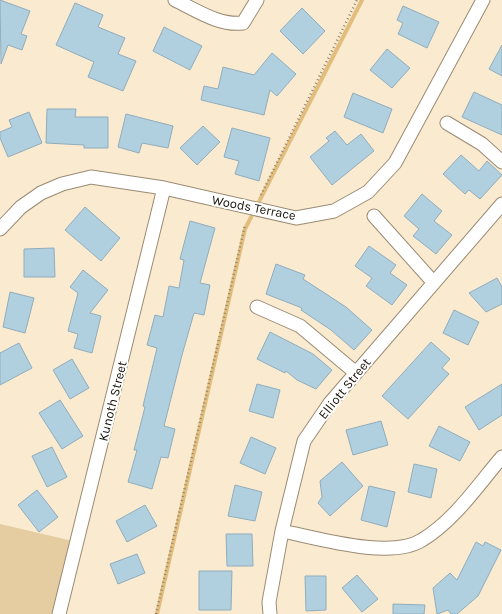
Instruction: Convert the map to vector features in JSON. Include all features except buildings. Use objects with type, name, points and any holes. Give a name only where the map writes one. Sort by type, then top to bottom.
[{"type":"street","points":[[176,0],[218,20],[232,24],[243,23],[257,0]]},
{"type":"street","name":"Woods Terrace","points":[[0,229],[21,207],[41,194],[62,184],[91,176],[164,188],[296,218],[334,211],[368,192],[395,162],[483,0]]},
{"type":"street","points":[[447,123],[482,144],[502,162]]},
{"type":"street","name":"Kunoth Street","points":[[59,614],[164,188]]},
{"type":"street","name":"Elliott Street","points":[[270,614],[268,602],[282,531],[304,440],[330,403],[502,204]]},
{"type":"street","points":[[374,216],[434,283]]},
{"type":"street","points":[[257,307],[300,326],[356,373]]},
{"type":"street","points":[[282,531],[369,548],[399,548],[421,541],[443,525],[502,457]]},
{"type":"path","points":[[261,195],[357,0]]},
{"type":"path","points":[[156,614],[245,225]]},
{"type":"shaded area","points":[[0,524],[77,542],[59,614],[0,614]]},
{"type":"waterway","points":[[157,614],[245,229],[362,0]]}]
